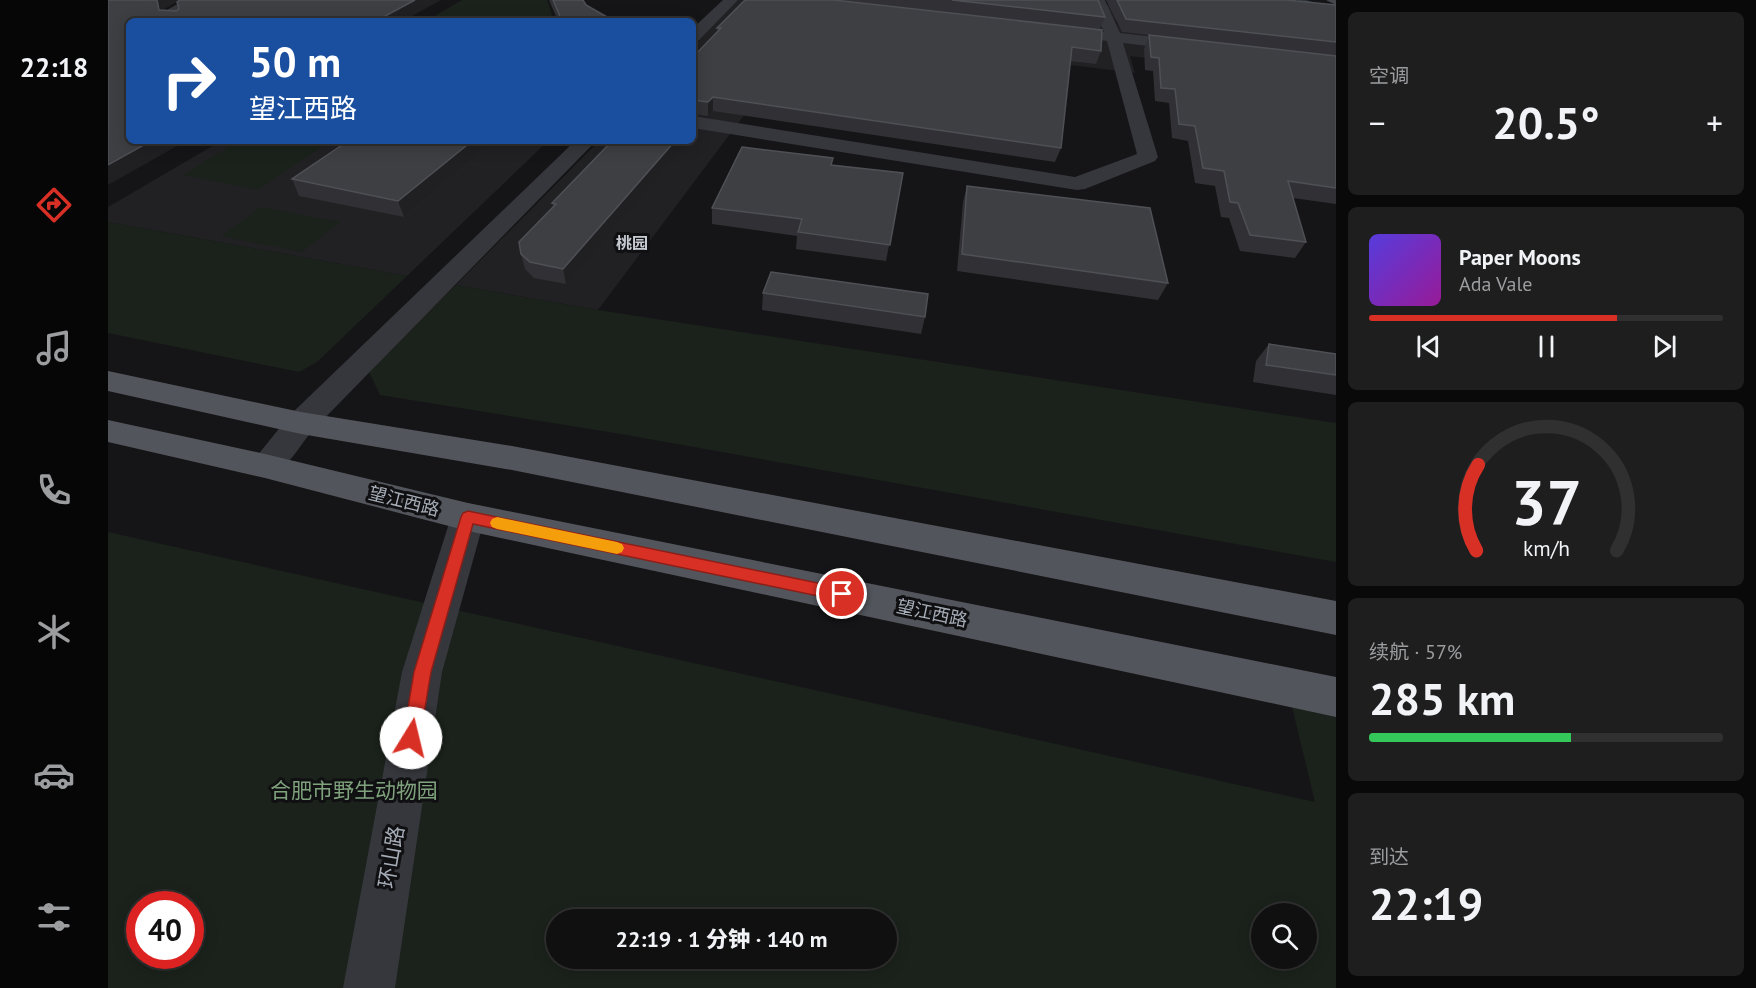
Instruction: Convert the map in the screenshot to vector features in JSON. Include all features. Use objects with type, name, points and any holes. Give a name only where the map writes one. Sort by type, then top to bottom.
[{"type":"main road","points":[[108,381],[301,423],[512,458],[1336,618]]},
{"type":"main road","name":"望江西路","points":[[108,430],[265,466],[468,517],[1336,697]]},
{"type":"street","points":[[174,18],[171,11],[197,0]]},
{"type":"street","points":[[696,34],[731,0]]},
{"type":"street","points":[[696,122],[1077,184],[1148,157],[1114,38],[1097,0]]},
{"type":"street","points":[[1079,34],[1207,48]]},
{"type":"street","points":[[265,466],[301,423],[583,144]]},
{"type":"street","name":"环山路","points":[[369,988],[422,672],[468,517]]},
{"type":"shaded area","points":[[738,0],[1060,0],[1111,5],[1117,24],[1336,49],[1336,81],[1130,56],[1135,73],[1005,57],[817,18],[598,310],[456,285],[596,144],[696,144],[696,41]]},
{"type":"shaded area","points":[[216,144],[545,144],[407,276],[108,222],[108,207]]},
{"type":"green space","points":[[462,0],[547,0],[553,18],[431,18]]},
{"type":"green space","points":[[233,144],[327,144],[258,190],[183,175]]},
{"type":"green space","points":[[261,207],[340,222],[302,252],[221,236]]},
{"type":"green space","points":[[108,222],[407,276],[317,362],[299,372],[108,333]]},
{"type":"green space","points":[[456,285],[598,310],[1336,423],[1336,562],[621,434],[380,395],[368,370]]},
{"type":"green space","name":"合肥市野生动物园","points":[[108,532],[1315,802],[1287,686],[1336,697],[1336,988],[108,988]]},
{"type":"building","points":[[108,0],[157,0],[159,10],[177,11],[179,8],[177,2],[180,0],[415,0],[382,18],[126,18],[126,144],[146,144],[108,165]]},
{"type":"building","points":[[553,0],[583,0],[586,5],[610,18],[561,18]]},
{"type":"building","points":[[745,0],[834,0],[1102,30],[1101,51],[1072,47],[1061,148],[713,97],[708,102],[696,100],[696,54],[721,28],[717,28]]},
{"type":"building","points":[[952,0],[1098,0],[1105,17]]},
{"type":"building","points":[[1117,0],[1287,0],[1336,5],[1336,42],[1126,19]]},
{"type":"building","points":[[1149,35],[1336,56],[1336,188],[1288,181],[1306,242],[1250,235],[1238,203],[1230,202],[1224,171],[1203,168],[1195,126],[1179,124],[1175,89],[1161,88],[1159,58],[1151,57]]},
{"type":"building","points":[[344,144],[468,144],[398,201],[292,179]]},
{"type":"building","points":[[609,144],[672,144],[563,269],[530,262],[521,254],[519,242],[556,204],[552,203]]},
{"type":"building","points":[[742,147],[833,158],[831,165],[903,173],[890,245],[798,232],[802,219],[712,208]]},
{"type":"building","points":[[967,186],[1150,208],[1168,283],[962,254]]},
{"type":"building","points":[[771,272],[928,294],[925,317],[763,293]]},
{"type":"building","points":[[1269,344],[1336,354],[1336,375],[1266,365]]},
{"type":"waterway","points":[[1300,0],[1336,12]]},
{"type":"slow traffic","points":[[497,523],[617,548]]},
{"type":"district","name":"桃园","points":[[632,243]]},
{"type":"route","points":[[411,738],[422,672],[468,517],[842,594]]}]
